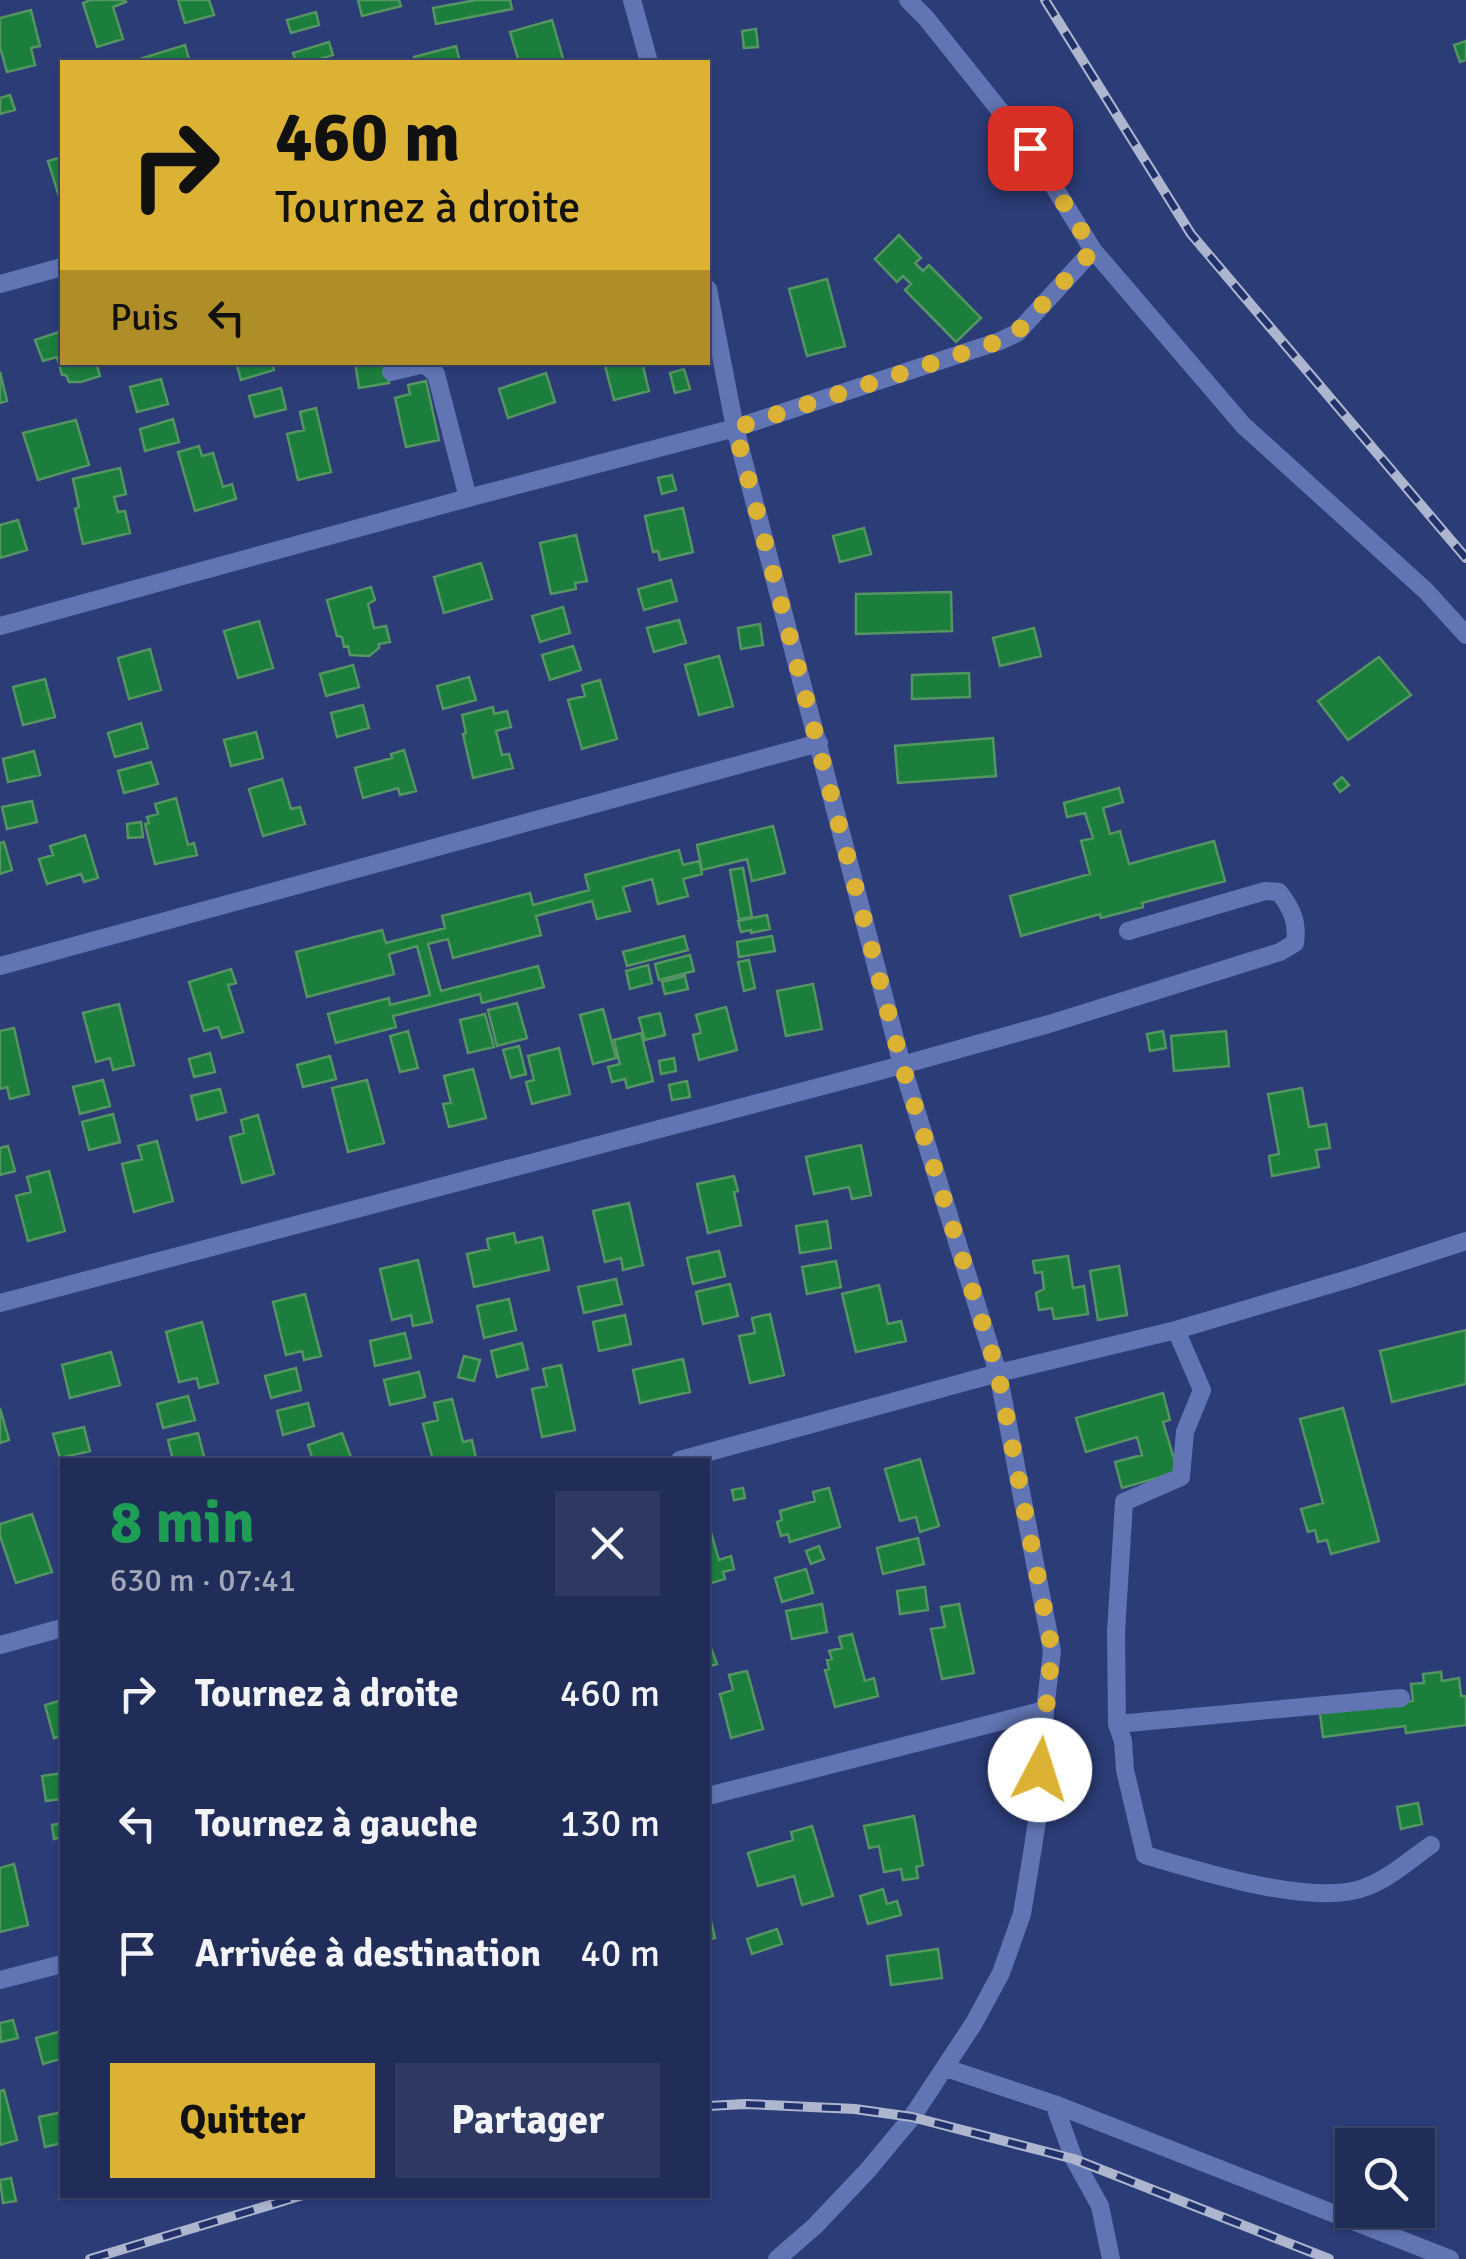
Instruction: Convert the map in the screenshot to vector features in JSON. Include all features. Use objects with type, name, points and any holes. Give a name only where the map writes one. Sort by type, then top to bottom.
[{"type":"street","points":[[632,0],[648,60]]},
{"type":"street","points":[[908,0],[1030,148],[1093,250],[1243,425],[1426,592],[1466,634]]},
{"type":"street","points":[[0,626],[735,428],[1000,341],[1017,332],[1093,250]]},
{"type":"street","points":[[0,284],[60,268]]},
{"type":"street","points":[[710,299],[735,428],[902,1065],[998,1373],[1052,1650],[1040,1802],[1022,1914],[1001,1973],[946,2068],[912,2116],[868,2170],[777,2259]]},
{"type":"street","points":[[391,372],[420,365]]},
{"type":"street","points":[[425,365],[436,374],[468,498]]},
{"type":"street","points":[[0,966],[819,744]]},
{"type":"street","points":[[0,1303],[1049,1024],[1280,952],[1295,943],[1297,928],[1291,907],[1280,892],[1265,891],[1128,931]]},
{"type":"street","points":[[687,1458],[998,1373],[1176,1330],[1466,1241]]},
{"type":"street","points":[[1176,1330],[1202,1390],[1185,1432],[1181,1478],[1124,1502],[1116,1632],[1117,1724],[1146,1855],[1240,1881],[1326,1894],[1366,1888],[1431,1845]]},
{"type":"street","points":[[0,1645],[60,1629]]},
{"type":"street","points":[[1117,1724],[1401,1698]]},
{"type":"street","points":[[710,1795],[1045,1710]]},
{"type":"street","points":[[0,1980],[60,1965]]},
{"type":"street","points":[[946,2068],[1054,2104],[1450,2259]]},
{"type":"street","points":[[1054,2104],[1074,2159],[1100,2206],[1111,2259]]},
{"type":"building","points":[[125,0],[113,7],[123,39],[97,47],[83,3]]},
{"type":"building","points":[[178,0],[209,0],[214,15],[185,23]]},
{"type":"building","points":[[358,0],[399,0],[401,6],[362,16]]},
{"type":"building","points":[[476,0],[510,0],[512,9],[436,24],[433,8]]},
{"type":"building","points":[[31,10],[40,46],[31,48],[35,65],[7,72],[0,47],[0,18]]},
{"type":"building","points":[[316,12],[319,25],[291,33],[287,20]]},
{"type":"building","points":[[552,20],[563,60],[518,60],[510,32]]},
{"type":"building","points":[[756,29],[758,47],[744,48],[742,31]]},
{"type":"building","points":[[1466,41],[1466,60],[1460,62],[1454,45]]},
{"type":"building","points":[[329,42],[333,55],[295,60],[293,53]]},
{"type":"building","points":[[185,45],[189,59],[185,60],[136,60]]},
{"type":"building","points":[[456,46],[460,60],[415,60],[414,57]]},
{"type":"building","points":[[10,95],[15,110],[0,114],[0,98]]},
{"type":"building","points":[[60,158],[60,200],[48,161]]},
{"type":"building","points":[[899,235],[921,258],[915,263],[923,271],[929,265],[981,318],[956,342],[905,290],[911,284],[903,276],[897,282],[875,259]]},
{"type":"building","points":[[827,279],[845,346],[807,356],[789,289]]},
{"type":"building","points":[[60,332],[60,365],[97,365],[100,376],[69,382],[62,375],[57,357],[43,361],[35,340]]},
{"type":"building","points":[[237,365],[273,365],[274,370],[241,380]]},
{"type":"building","points":[[355,365],[386,365],[389,383],[359,388]]},
{"type":"building","points":[[605,365],[643,365],[649,391],[614,400]]},
{"type":"building","points":[[684,369],[690,389],[675,393],[670,373]]},
{"type":"building","points":[[0,372],[7,401],[0,403]]},
{"type":"building","points":[[546,373],[555,402],[508,418],[499,389]]},
{"type":"building","points":[[161,379],[168,404],[137,412],[130,387]]},
{"type":"building","points":[[426,381],[439,440],[406,447],[395,398],[410,394],[408,385]]},
{"type":"building","points":[[281,388],[286,409],[255,417],[249,396]]},
{"type":"building","points":[[316,408],[331,472],[298,480],[287,434],[304,430],[300,412]]},
{"type":"building","points":[[173,419],[179,442],[145,451],[140,429]]},
{"type":"building","points":[[76,420],[89,465],[38,480],[23,433]]},
{"type":"building","points":[[199,446],[202,456],[213,453],[223,487],[232,484],[236,499],[195,511],[178,452]]},
{"type":"building","points":[[120,468],[126,494],[114,497],[118,512],[125,511],[130,533],[83,544],[73,479]]},
{"type":"building","points":[[672,475],[676,490],[662,494],[658,478]]},
{"type":"building","points":[[683,508],[693,552],[660,560],[658,551],[653,552],[645,516]]},
{"type":"building","points":[[18,520],[27,550],[0,558],[0,525]]},
{"type":"building","points":[[864,528],[871,554],[840,562],[833,536]]},
{"type":"building","points":[[576,535],[587,581],[575,583],[576,589],[551,594],[540,543]]},
{"type":"building","points":[[481,563],[492,599],[444,613],[434,577]]},
{"type":"building","points":[[671,580],[677,601],[644,610],[638,589]]},
{"type":"building","points":[[371,587],[375,600],[368,604],[374,628],[386,626],[390,642],[379,644],[369,656],[350,655],[342,637],[337,636],[327,600]]},
{"type":"building","points":[[951,592],[952,631],[856,634],[856,594]]},
{"type":"building","points":[[563,607],[570,633],[540,642],[532,616]]},
{"type":"building","points":[[679,620],[686,643],[654,652],[647,628]]},
{"type":"building","points":[[259,621],[273,668],[238,678],[224,631]]},
{"type":"building","points":[[760,624],[763,645],[741,649],[738,628]]},
{"type":"building","points":[[1034,628],[1041,656],[1000,666],[993,638]]},
{"type":"building","points":[[573,646],[581,670],[550,680],[542,655]]},
{"type":"building","points":[[150,649],[161,690],[129,699],[118,658]]},
{"type":"building","points":[[719,656],[733,706],[699,715],[685,665]]},
{"type":"building","points":[[1379,657],[1411,695],[1348,740],[1318,701]]},
{"type":"building","points":[[353,665],[359,687],[326,696],[320,674]]},
{"type":"building","points":[[969,673],[970,697],[912,699],[912,675]]},
{"type":"building","points":[[469,677],[476,700],[443,709],[437,686]]},
{"type":"building","points":[[45,679],[55,717],[23,725],[13,687]]},
{"type":"building","points":[[600,680],[617,739],[582,749],[568,700],[585,696],[582,685]]},
{"type":"building","points":[[363,705],[369,728],[337,737],[331,713]]},
{"type":"building","points":[[493,707],[494,714],[507,711],[511,727],[496,731],[502,755],[509,754],[513,768],[473,778],[462,715]]},
{"type":"building","points":[[141,723],[148,748],[115,757],[108,733]]},
{"type":"building","points":[[256,732],[263,758],[231,766],[224,740]]},
{"type":"building","points":[[993,738],[996,776],[898,783],[895,746]]},
{"type":"building","points":[[404,750],[416,791],[400,795],[398,788],[363,798],[355,768],[392,758],[391,754]]},
{"type":"building","points":[[34,751],[40,775],[8,782],[3,759]]},
{"type":"building","points":[[151,762],[158,784],[124,793],[118,771]]},
{"type":"building","points":[[1342,777],[1349,785],[1340,792],[1334,784]]},
{"type":"building","points":[[282,779],[291,809],[300,807],[305,824],[263,836],[249,789]]},
{"type":"building","points":[[1119,788],[1123,802],[1103,808],[1110,834],[1120,831],[1129,864],[1214,841],[1225,881],[1142,903],[1143,907],[1101,918],[1100,914],[1021,936],[1010,896],[1090,874],[1081,841],[1093,838],[1085,813],[1067,817],[1064,803]]},
{"type":"building","points":[[176,798],[188,845],[194,843],[197,855],[155,864],[145,824],[149,823],[147,817],[158,814],[155,804]]},
{"type":"building","points":[[32,801],[37,822],[7,829],[2,807]]},
{"type":"building","points":[[141,822],[143,837],[128,838],[127,824]]},
{"type":"building","points":[[773,826],[785,873],[752,881],[747,859],[702,870],[697,845]]},
{"type":"building","points":[[85,835],[98,878],[84,882],[81,874],[47,884],[39,859],[53,855],[50,846]]},
{"type":"building","points":[[4,842],[12,870],[0,874],[0,843]]},
{"type":"building","points":[[679,850],[683,865],[699,861],[702,874],[683,879],[688,896],[658,904],[652,879],[623,887],[630,911],[597,919],[592,901],[536,916],[541,935],[453,958],[448,939],[428,944],[441,991],[538,966],[544,987],[482,1003],[480,994],[393,1016],[396,1027],[336,1043],[328,1014],[389,998],[390,1005],[430,995],[417,946],[389,954],[394,974],[307,997],[296,952],[382,930],[386,943],[445,928],[442,916],[530,893],[533,905],[589,890],[585,875]]},
{"type":"building","points":[[743,868],[752,917],[739,919],[730,870]]},
{"type":"building","points":[[767,915],[770,929],[741,932],[738,921]]},
{"type":"building","points":[[684,936],[688,950],[627,966],[623,952]]},
{"type":"building","points":[[772,936],[775,951],[739,957],[737,942]]},
{"type":"building","points":[[690,955],[694,971],[659,980],[655,964]]},
{"type":"building","points":[[749,960],[755,988],[744,991],[738,962]]},
{"type":"building","points":[[648,965],[652,983],[630,989],[626,971]]},
{"type":"building","points":[[231,969],[236,983],[228,985],[243,1032],[222,1038],[218,1027],[204,1031],[189,982]]},
{"type":"building","points":[[685,976],[688,989],[665,994],[662,982]]},
{"type":"building","points":[[813,984],[822,1029],[786,1036],[777,991]]},
{"type":"building","points":[[517,1003],[527,1038],[497,1046],[488,1010]]},
{"type":"building","points":[[119,1004],[134,1065],[113,1070],[110,1058],[96,1062],[83,1013]]},
{"type":"building","points":[[726,1007],[737,1050],[699,1060],[693,1035],[701,1033],[696,1015]]},
{"type":"building","points":[[603,1009],[616,1058],[593,1064],[580,1015]]},
{"type":"building","points":[[660,1013],[665,1035],[645,1040],[639,1018]]},
{"type":"building","points":[[485,1014],[494,1047],[468,1053],[460,1020]]},
{"type":"building","points":[[14,1028],[29,1094],[10,1099],[7,1087],[0,1089],[0,1031]]},
{"type":"building","points":[[408,1031],[418,1068],[400,1072],[390,1036]]},
{"type":"building","points":[[1163,1031],[1166,1048],[1150,1051],[1147,1034]]},
{"type":"building","points":[[1226,1031],[1229,1066],[1174,1071],[1171,1036]]},
{"type":"building","points":[[641,1033],[653,1081],[627,1088],[625,1079],[612,1082],[608,1067],[620,1064],[614,1040]]},
{"type":"building","points":[[519,1046],[526,1074],[511,1078],[503,1050]]},
{"type":"building","points":[[559,1048],[570,1094],[532,1104],[526,1082],[534,1080],[528,1056]]},
{"type":"building","points":[[210,1053],[215,1072],[194,1077],[189,1059]]},
{"type":"building","points":[[330,1056],[336,1079],[303,1087],[297,1065]]},
{"type":"building","points":[[674,1058],[676,1071],[661,1074],[659,1061]]},
{"type":"building","points":[[473,1069],[486,1118],[449,1127],[443,1104],[451,1103],[444,1076]]},
{"type":"building","points":[[103,1080],[110,1106],[80,1114],[73,1087]]},
{"type":"building","points":[[367,1080],[384,1143],[348,1152],[332,1088]]},
{"type":"building","points":[[687,1081],[690,1097],[672,1100],[669,1085]]},
{"type":"building","points":[[1302,1088],[1309,1127],[1326,1124],[1330,1148],[1316,1150],[1319,1167],[1272,1176],[1269,1156],[1279,1154],[1268,1094]]},
{"type":"building","points":[[220,1089],[226,1112],[197,1120],[191,1096]]},
{"type":"building","points":[[113,1114],[120,1142],[89,1150],[82,1122]]},
{"type":"building","points":[[258,1115],[274,1174],[242,1183],[230,1137],[244,1133],[241,1120]]},
{"type":"building","points":[[157,1141],[173,1201],[134,1212],[122,1164],[142,1159],[138,1146]]},
{"type":"building","points":[[861,1145],[871,1195],[852,1199],[849,1187],[814,1194],[806,1157]]},
{"type":"building","points":[[8,1146],[15,1171],[0,1175],[0,1148]]},
{"type":"building","points":[[49,1171],[65,1231],[28,1241],[16,1196],[31,1192],[27,1177]]},
{"type":"building","points":[[734,1176],[741,1225],[708,1233],[697,1184]]},
{"type":"building","points":[[629,1203],[643,1265],[623,1270],[621,1258],[605,1262],[593,1211]]},
{"type":"building","points":[[827,1221],[831,1248],[800,1253],[796,1226]]},
{"type":"building","points":[[514,1233],[516,1243],[542,1237],[549,1270],[474,1287],[467,1254],[489,1249],[487,1239]]},
{"type":"building","points":[[719,1251],[725,1276],[693,1284],[687,1258]]},
{"type":"building","points":[[1068,1256],[1073,1288],[1084,1286],[1088,1314],[1054,1319],[1052,1308],[1039,1310],[1036,1293],[1044,1289],[1042,1272],[1035,1273],[1033,1261]]},
{"type":"building","points":[[418,1260],[432,1322],[413,1326],[411,1315],[392,1320],[380,1269]]},
{"type":"building","points":[[836,1261],[841,1287],[807,1294],[802,1267]]},
{"type":"building","points":[[1119,1266],[1127,1315],[1098,1320],[1090,1271]]},
{"type":"building","points":[[616,1279],[622,1304],[584,1313],[578,1287]]},
{"type":"building","points":[[730,1284],[738,1316],[703,1324],[696,1292]]},
{"type":"building","points":[[879,1285],[888,1324],[901,1321],[906,1341],[856,1352],[842,1294]]},
{"type":"building","points":[[305,1294],[321,1356],[304,1360],[302,1351],[286,1355],[273,1302]]},
{"type":"building","points":[[509,1299],[516,1330],[484,1338],[477,1306]]},
{"type":"building","points":[[770,1314],[784,1375],[750,1383],[739,1336],[755,1333],[752,1318]]},
{"type":"building","points":[[625,1315],[631,1344],[599,1351],[593,1322]]},
{"type":"building","points":[[202,1322],[218,1383],[199,1388],[197,1378],[179,1382],[166,1332]]},
{"type":"building","points":[[1466,1330],[1466,1384],[1392,1402],[1380,1351]]},
{"type":"building","points":[[405,1333],[411,1358],[375,1366],[370,1341]]},
{"type":"building","points":[[522,1343],[528,1369],[497,1377],[491,1351]]},
{"type":"building","points":[[111,1352],[120,1385],[70,1398],[62,1365]]},
{"type":"building","points":[[464,1356],[480,1360],[474,1381],[458,1377]]},
{"type":"building","points":[[683,1359],[690,1392],[640,1403],[633,1370]]},
{"type":"building","points":[[561,1365],[575,1430],[542,1437],[532,1389],[547,1386],[543,1369]]},
{"type":"building","points":[[296,1368],[301,1390],[271,1398],[265,1376]]},
{"type":"building","points":[[419,1372],[425,1397],[390,1405],[384,1380]]},
{"type":"building","points":[[1163,1393],[1170,1420],[1163,1422],[1178,1472],[1122,1488],[1115,1462],[1142,1455],[1137,1437],[1086,1452],[1076,1418]]},
{"type":"building","points":[[188,1396],[195,1420],[163,1428],[157,1404]]},
{"type":"building","points":[[452,1399],[463,1442],[472,1440],[476,1458],[432,1458],[423,1424],[438,1420],[434,1403]]},
{"type":"building","points":[[308,1403],[314,1426],[283,1435],[277,1411]]},
{"type":"building","points":[[0,1408],[9,1440],[0,1443]]},
{"type":"building","points":[[1343,1408],[1379,1541],[1331,1554],[1327,1540],[1318,1542],[1315,1530],[1308,1532],[1301,1509],[1323,1503],[1300,1419]]},
{"type":"building","points":[[84,1427],[90,1451],[60,1458],[53,1434]]},
{"type":"building","points":[[198,1433],[204,1458],[172,1458],[168,1440]]},
{"type":"building","points":[[342,1433],[351,1458],[312,1458],[308,1445]]},
{"type":"building","points":[[920,1459],[939,1526],[920,1532],[916,1517],[900,1521],[885,1469]]},
{"type":"building","points":[[743,1488],[745,1498],[734,1500],[732,1490]]},
{"type":"building","points":[[829,1488],[840,1527],[790,1542],[788,1534],[781,1536],[777,1522],[782,1520],[780,1511],[815,1501],[813,1492]]},
{"type":"building","points":[[32,1514],[52,1572],[16,1583],[0,1536],[0,1524]]},
{"type":"building","points":[[710,1529],[719,1560],[731,1556],[734,1569],[723,1572],[725,1579],[710,1583]]},
{"type":"building","points":[[918,1538],[924,1564],[883,1574],[877,1548]]},
{"type":"building","points":[[819,1546],[824,1559],[811,1564],[806,1551]]},
{"type":"building","points":[[806,1569],[813,1593],[782,1602],[775,1578]]},
{"type":"building","points":[[925,1587],[928,1610],[900,1614],[897,1591]]},
{"type":"building","points":[[822,1604],[827,1632],[792,1639],[786,1611]]},
{"type":"building","points":[[959,1604],[974,1673],[942,1679],[931,1629],[945,1627],[941,1607]]},
{"type":"building","points":[[852,1634],[865,1681],[874,1678],[878,1696],[835,1707],[825,1670],[829,1669],[827,1660],[832,1659],[829,1651],[842,1648],[839,1637]]},
{"type":"building","points":[[710,1645],[717,1664],[710,1666]]},
{"type":"building","points":[[747,1671],[763,1729],[731,1738],[720,1694],[733,1690],[729,1675]]},
{"type":"building","points":[[1441,1672],[1442,1681],[1459,1678],[1461,1696],[1466,1696],[1466,1725],[1406,1733],[1405,1726],[1323,1737],[1320,1713],[1413,1701],[1411,1684],[1424,1683],[1423,1674]]},
{"type":"building","points":[[60,1701],[60,1736],[54,1738],[45,1705]]},
{"type":"building","points":[[60,1773],[60,1799],[46,1801],[42,1776]]},
{"type":"building","points":[[1418,1803],[1422,1824],[1401,1829],[1397,1807]]},
{"type":"building","points":[[914,1816],[923,1865],[916,1867],[918,1878],[903,1880],[901,1869],[884,1872],[879,1846],[869,1848],[864,1826]]},
{"type":"building","points":[[60,1823],[60,1838],[54,1839],[52,1825]]},
{"type":"building","points":[[812,1826],[833,1896],[802,1905],[794,1876],[758,1886],[748,1853],[793,1840],[791,1832]]},
{"type":"building","points":[[14,1864],[28,1925],[0,1932],[0,1868]]},
{"type":"building","points":[[883,1889],[887,1904],[897,1901],[901,1915],[868,1924],[860,1896]]},
{"type":"building","points":[[777,1929],[782,1944],[752,1954],[747,1939]]},
{"type":"building","points":[[938,1949],[942,1978],[891,1985],[887,1956]]},
{"type":"building","points":[[13,2020],[18,2038],[1,2042],[0,2023]]},
{"type":"building","points":[[60,2032],[60,2059],[43,2064],[36,2038]]},
{"type":"building","points":[[4,2090],[17,2140],[0,2145],[0,2091]]},
{"type":"building","points":[[60,2112],[60,2143],[45,2147],[39,2117]]},
{"type":"building","points":[[11,2178],[16,2201],[3,2203],[0,2180]]},
{"type":"railway","points":[[1045,0],[1191,234],[1466,558]]},
{"type":"railway","points":[[710,2106],[855,2109],[912,2117],[1074,2159],[1329,2259]]},
{"type":"railway","points":[[90,2259],[293,2198]]},
{"type":"route","points":[[1030,148],[1093,250],[1017,332],[1000,341],[735,428],[902,1065],[998,1373],[1052,1650],[1040,1770]]}]
